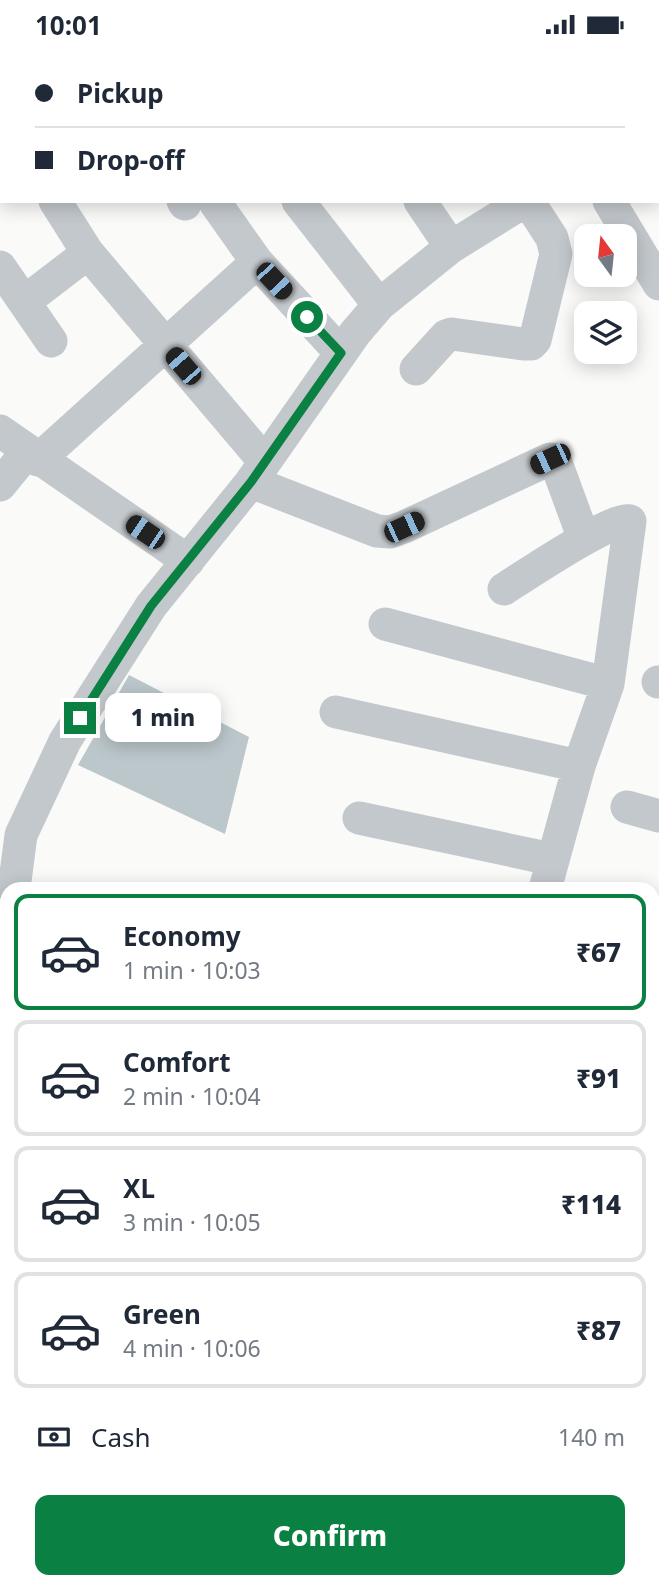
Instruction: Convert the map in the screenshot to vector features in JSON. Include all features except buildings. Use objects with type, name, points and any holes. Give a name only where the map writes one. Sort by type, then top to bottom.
[{"type":"street","points":[[55,203],[88,253],[166,347],[258,472],[377,531],[390,532],[550,459],[555,460],[584,539]]},
{"type":"street","points":[[195,203],[257,262],[341,353]]},
{"type":"street","points":[[300,203],[379,305]]},
{"type":"street","points":[[421,203],[452,247]]},
{"type":"street","points":[[15,882],[21,835],[65,741],[151,606],[258,472],[341,353],[379,305],[452,247],[524,203]]},
{"type":"street","points":[[416,369],[446,336],[452,334],[523,344],[531,344],[535,340],[556,254],[552,239],[528,203]]},
{"type":"street","points":[[609,203],[659,284]]},
{"type":"street","points":[[24,302],[88,253]]},
{"type":"street","points":[[0,485],[166,347],[257,262]]},
{"type":"street","points":[[0,267],[51,341]]},
{"type":"street","points":[[0,431],[188,561]]},
{"type":"street","points":[[359,818],[548,874],[579,766],[608,684],[630,521],[621,520],[584,539],[504,589]]},
{"type":"street","points":[[385,624],[608,684]]},
{"type":"street","points":[[336,712],[579,766]]},
{"type":"street","points":[[627,807],[659,816]]},
{"type":"shaded area","points":[[129,675],[249,737],[225,834],[78,765]]},
{"type":"route","points":[[80,718],[151,606],[251,482],[341,353],[307,317]]}]
